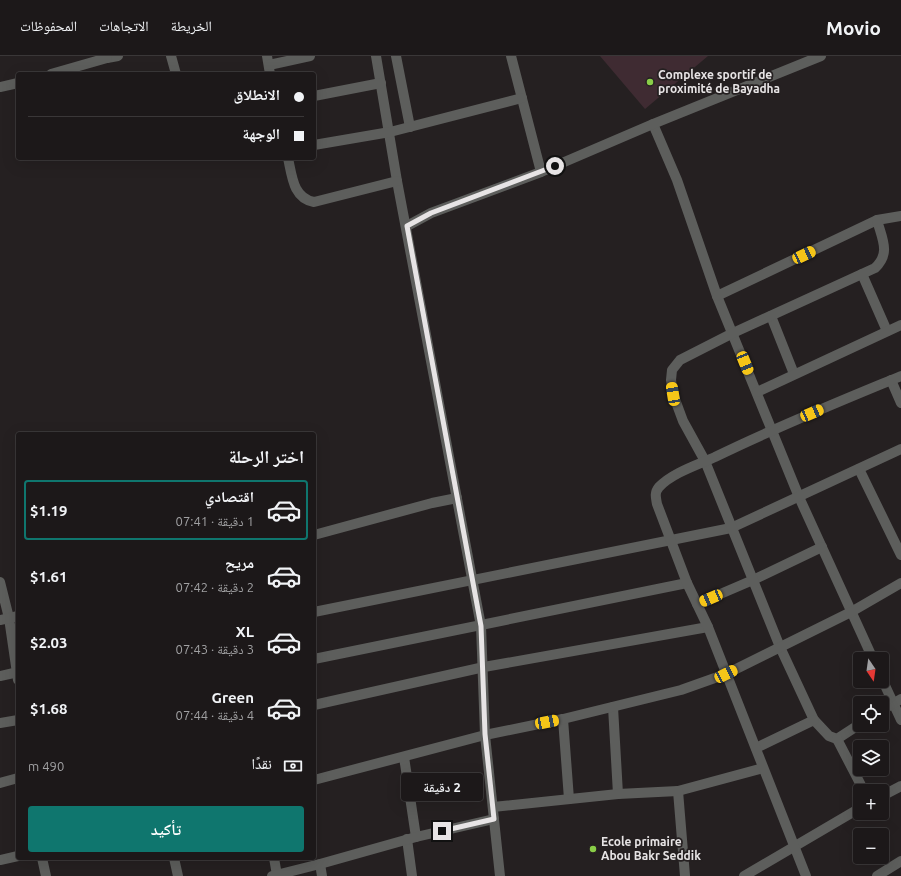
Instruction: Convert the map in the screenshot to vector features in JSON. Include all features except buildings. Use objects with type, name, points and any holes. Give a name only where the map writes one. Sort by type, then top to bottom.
[{"type":"street","points":[[58,72],[107,57],[118,56]]},
{"type":"street","points":[[171,56],[175,72]]},
{"type":"street","points":[[269,65],[310,56]]},
{"type":"street","points":[[376,56],[390,132],[397,181],[407,226],[471,579],[481,626],[484,667],[485,734],[500,876]]},
{"type":"street","points":[[396,56],[410,127]]},
{"type":"street","points":[[511,56],[541,172]]},
{"type":"street","points":[[407,226],[431,213],[541,172],[653,124],[821,56]]},
{"type":"street","points":[[0,87],[16,83]]},
{"type":"street","points":[[316,96],[381,83]]},
{"type":"street","points":[[316,145],[390,132],[522,98]]},
{"type":"street","points":[[653,124],[677,180],[717,296],[799,497],[870,652]]},
{"type":"street","points":[[288,160],[299,195],[306,201],[314,202],[397,181]]},
{"type":"street","points":[[717,296],[877,220],[901,216]]},
{"type":"street","points":[[860,784],[837,739],[829,736],[814,720],[780,647],[705,461],[683,421],[673,394],[670,380],[672,370],[680,360],[733,333],[875,268],[883,261],[884,246],[877,220]]},
{"type":"street","points":[[862,274],[887,331]]},
{"type":"street","points":[[771,316],[794,374]]},
{"type":"street","points":[[757,392],[901,325]]},
{"type":"street","points":[[806,876],[708,628],[687,583],[655,495],[658,488],[669,479],[705,461],[772,429],[901,376]]},
{"type":"street","points":[[891,380],[901,403]]},
{"type":"street","points":[[316,612],[471,579],[671,541],[731,528],[901,449]]},
{"type":"street","points":[[859,469],[901,555]]},
{"type":"street","points":[[316,534],[432,503],[457,498]]},
{"type":"street","points":[[697,604],[753,580],[822,547]]},
{"type":"street","points":[[0,582],[9,618],[16,662]]},
{"type":"street","points":[[316,659],[687,583]]},
{"type":"street","points":[[316,779],[485,734],[563,719],[681,690],[726,674],[851,612],[901,583]]},
{"type":"street","points":[[316,705],[484,667],[708,628]]},
{"type":"street","points":[[0,676],[16,675]]},
{"type":"street","points":[[888,688],[897,701],[901,720]]},
{"type":"street","points":[[613,707],[618,794]]},
{"type":"street","points":[[563,719],[569,799]]},
{"type":"street","points":[[0,724],[16,720]]},
{"type":"street","points":[[756,748],[814,720]]},
{"type":"street","points":[[837,739],[853,729]]},
{"type":"street","points":[[404,757],[411,838],[412,876]]},
{"type":"street","points":[[493,806],[678,790],[763,768]]},
{"type":"street","points":[[0,783],[16,779]]},
{"type":"street","points":[[889,792],[901,786]]},
{"type":"street","points":[[678,790],[685,876]]},
{"type":"street","points":[[744,876],[853,812]]},
{"type":"street","points":[[274,860],[275,875],[411,838],[494,819]]},
{"type":"street","points":[[0,860],[16,856]]},
{"type":"street","points":[[42,860],[46,876]]},
{"type":"street","points":[[174,860],[178,876]]},
{"type":"street","points":[[877,876],[892,872],[901,861]]},
{"type":"street","points":[[320,864],[322,876]]},
{"type":"shaded area","name":"Complexe sportif de proximité de Bayadha","points":[[600,56],[708,56],[645,109]]},
{"type":"place","name":"Complexe sportif de proximité de Bayadha","points":[[650,82]]},
{"type":"place","name":"Ecole primaire Abou Bakr Seddik","points":[[593,849]]},
{"type":"route","points":[[442,831],[494,819],[485,734],[484,667],[481,626],[471,579],[407,226],[431,213],[555,166]]}]
